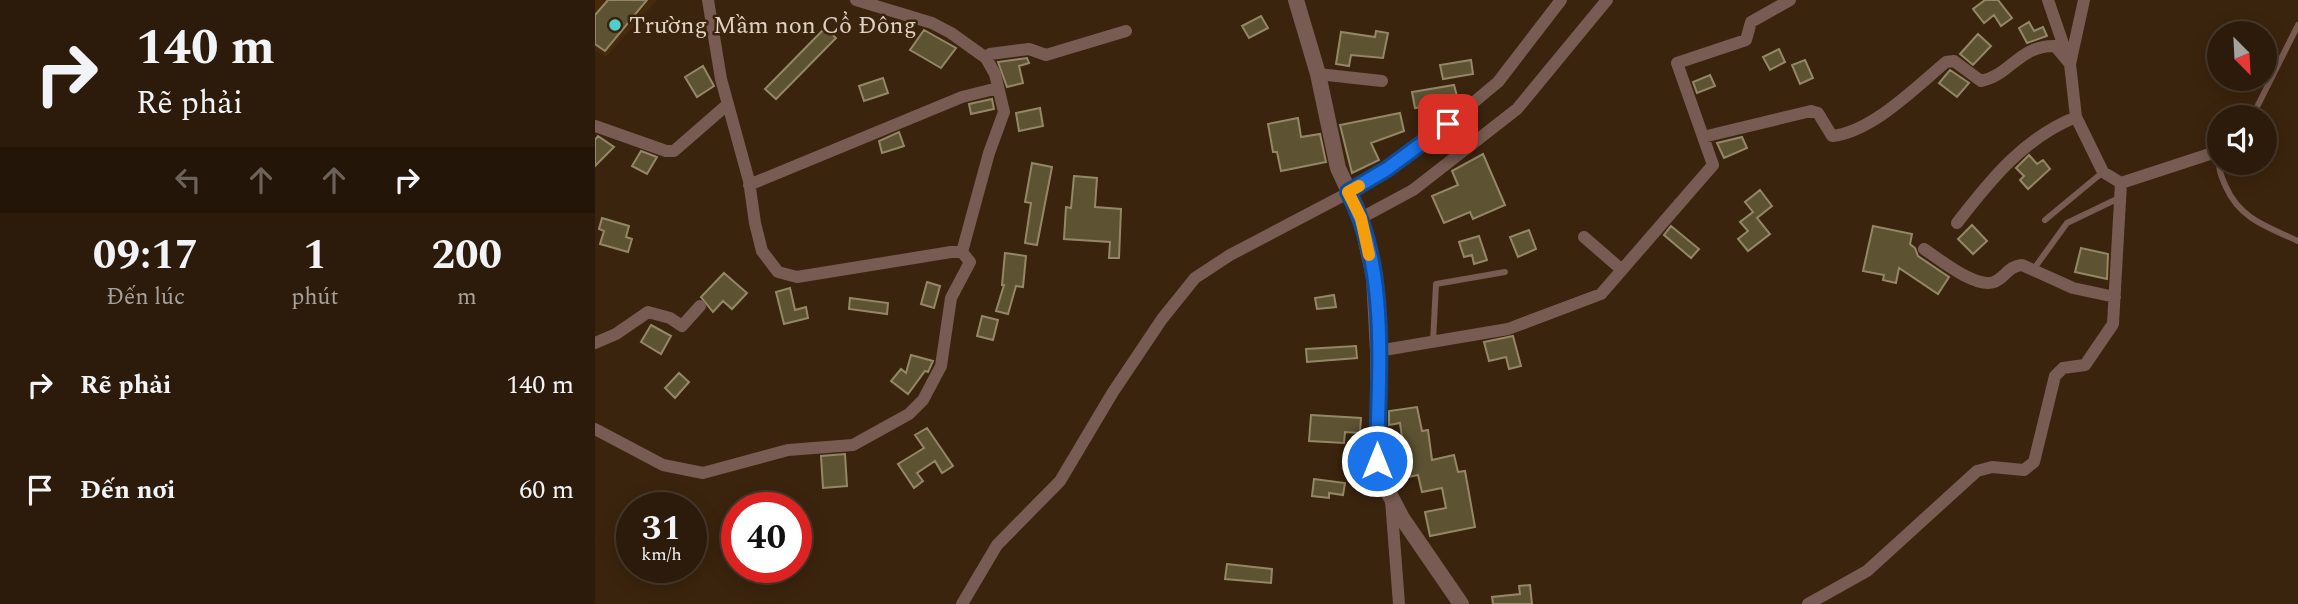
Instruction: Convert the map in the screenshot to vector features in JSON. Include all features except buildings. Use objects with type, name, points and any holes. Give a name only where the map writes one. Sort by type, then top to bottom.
[{"type":"street","points":[[708,0],[720,79],[749,185],[762,251],[778,272],[797,277],[934,253],[962,252]]},
{"type":"street","points":[[856,0],[932,23],[986,58],[995,74],[1004,112],[989,153],[962,252]]},
{"type":"street","points":[[1296,0],[1318,74],[1338,168],[1355,205],[1374,277],[1378,351],[1377,461],[1391,499],[1461,604]]},
{"type":"street","points":[[1355,205],[1498,82],[1561,0]]},
{"type":"street","points":[[962,604],[997,545],[1060,481],[1113,392],[1163,318],[1195,278],[1230,255],[1355,205],[1413,190],[1517,109],[1607,0]]},
{"type":"street","points":[[1378,351],[1520,325],[1601,294],[1713,165],[1677,64],[1746,40],[1751,22],[1790,0]]},
{"type":"street","points":[[2048,0],[2070,64],[2076,117],[2103,172],[2121,183],[2207,158]]},
{"type":"street","points":[[2070,64],[2084,0]]},
{"type":"street","points":[[986,58],[990,54],[1029,49],[1046,55],[1126,31]]},
{"type":"street","points":[[1703,138],[1811,111],[1818,113],[1832,136],[1841,135],[1884,113],[1946,62],[1954,61],[1981,81],[1992,79],[2026,52],[2043,46],[2055,46],[2070,64]]},
{"type":"street","points":[[1318,74],[1382,81]]},
{"type":"street","points":[[749,185],[962,97],[998,88]]},
{"type":"street","points":[[595,126],[666,151],[674,151],[728,104]]},
{"type":"street","points":[[1957,222],[1992,177],[2020,151],[2049,130],[2076,117]]},
{"type":"street","points":[[1808,604],[1867,571],[1977,471],[1992,467],[2020,470],[2031,466],[2056,376],[2063,368],[2084,365],[2095,354],[2113,324],[2121,183]]},
{"type":"street","points":[[1584,237],[1622,270]]},
{"type":"street","points":[[1924,250],[1959,273],[1982,283],[1994,282],[2014,266],[2022,265],[2073,288],[2115,297]]},
{"type":"street","points":[[595,429],[663,465],[703,473],[788,450],[845,447],[880,432],[916,409],[941,366],[951,298],[970,262],[962,252]]},
{"type":"street","points":[[595,343],[617,334],[648,312],[670,318],[682,326],[700,306]]},
{"type":"street","points":[[1391,499],[1399,604]]},
{"type":"lane","points":[[2258,105],[2298,25]]},
{"type":"lane","points":[[2045,220],[2103,172]]},
{"type":"lane","points":[[2221,175],[2233,204],[2246,217],[2298,241]]},
{"type":"lane","points":[[2033,270],[2067,223],[2119,198]]},
{"type":"lane","points":[[1433,342],[1436,284],[1505,272]]},
{"type":"shaded area","name":"Trường Mầm non Cổ Đông","points":[[595,0],[657,0],[606,57],[595,50]]},
{"type":"slow traffic","points":[[1359,186],[1348,192],[1361,218],[1369,255]]},
{"type":"place","name":"Trường Mầm non Cổ Đông","points":[[615,25]]},
{"type":"route","points":[[1377,461],[1376,294],[1361,218],[1348,192],[1387,169],[1448,124]]}]
